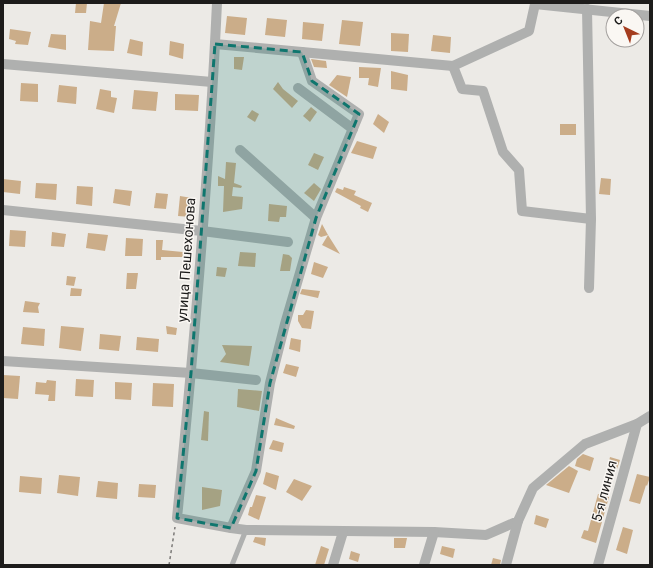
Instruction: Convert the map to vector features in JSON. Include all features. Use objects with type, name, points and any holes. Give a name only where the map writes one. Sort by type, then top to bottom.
[{"type":"street","name":"улица Пешехонова","points":[[177,518],[191,373],[202,232],[217,3]]},
{"type":"street","points":[[215,44],[453,66],[529,31],[535,4],[650,16]]},
{"type":"street","points":[[586,9],[591,219],[589,288]]},
{"type":"street","points":[[231,528],[256,471],[270,383],[285,324],[316,218],[359,114],[312,81],[302,52]]},
{"type":"street","points":[[3,64],[212,82]]},
{"type":"street","points":[[453,66],[462,89],[483,91],[503,152],[519,170],[522,211],[591,219]]},
{"type":"street","points":[[298,88],[353,129]]},
{"type":"street","points":[[240,150],[316,218]]},
{"type":"street","points":[[3,210],[288,242]]},
{"type":"street","points":[[3,361],[191,373],[256,380]]},
{"type":"street","points":[[506,565],[518,521],[533,488],[585,444],[637,424],[650,416]]},
{"type":"street","name":"5-я линия","points":[[598,565],[637,424]]},
{"type":"street","points":[[177,518],[246,530],[434,532],[486,535],[518,521]]},
{"type":"street","points":[[334,565],[343,532]]},
{"type":"street","points":[[424,565],[434,532]]},
{"type":"lane","points":[[232,565],[246,530]]},
{"type":"path","points":[[169,565],[177,518]]},
{"type":"highlighted area","points":[[215,44],[302,52],[312,81],[359,114],[316,218],[270,383],[256,471],[231,528],[177,518],[191,373]]},
{"type":"building","points":[[76,3],[87,3],[86,13],[75,13]]},
{"type":"building","points":[[104,3],[121,3],[114,26],[116,26],[114,51],[88,50],[90,21],[101,23]]},
{"type":"building","points":[[227,16],[247,18],[245,35],[225,33]]},
{"type":"building","points":[[267,18],[287,20],[285,37],[265,35]]},
{"type":"building","points":[[342,20],[363,22],[360,46],[339,44]]},
{"type":"building","points":[[303,22],[324,24],[322,41],[302,39]]},
{"type":"building","points":[[10,29],[31,32],[28,45],[15,44],[16,41],[9,39]]},
{"type":"building","points":[[391,33],[409,34],[408,52],[391,51]]},
{"type":"building","points":[[51,34],[66,35],[66,50],[48,47]]},
{"type":"building","points":[[433,35],[451,37],[450,53],[431,51]]},
{"type":"building","points":[[130,39],[143,42],[142,56],[127,53]]},
{"type":"building","points":[[170,41],[184,44],[183,59],[169,55]]},
{"type":"building","points":[[234,57],[244,57],[242,70],[234,69]]},
{"type":"building","points":[[311,59],[326,61],[327,68],[314,67]]},
{"type":"building","points":[[359,67],[381,68],[378,87],[368,85],[369,78],[359,78]]},
{"type":"building","points":[[391,71],[408,75],[407,91],[391,89]]},
{"type":"building","points":[[337,75],[351,77],[347,97],[329,85]]},
{"type":"building","points":[[278,82],[283,89],[298,101],[292,108],[273,89]]},
{"type":"building","points":[[21,83],[38,84],[38,102],[20,101]]},
{"type":"building","points":[[59,85],[77,87],[76,104],[57,102]]},
{"type":"building","points":[[100,89],[111,91],[111,97],[117,98],[114,113],[96,109]]},
{"type":"building","points":[[134,90],[158,92],[156,111],[132,109]]},
{"type":"building","points":[[175,94],[199,95],[198,111],[175,110]]},
{"type":"building","points":[[311,107],[317,112],[310,122],[303,116]]},
{"type":"building","points":[[252,110],[259,114],[255,122],[247,117]]},
{"type":"building","points":[[378,114],[389,122],[384,133],[373,124]]},
{"type":"building","points":[[560,124],[576,124],[576,135],[560,135]]},
{"type":"building","points":[[357,141],[377,147],[373,159],[351,153]]},
{"type":"building","points":[[314,153],[324,157],[318,170],[308,165]]},
{"type":"building","points":[[226,162],[236,163],[234,183],[242,186],[241,188],[233,187],[232,196],[243,197],[242,209],[223,212],[224,186],[218,186],[218,176],[225,179]]},
{"type":"building","points":[[601,178],[611,179],[610,195],[599,194]]},
{"type":"building","points":[[3,179],[21,181],[20,194],[3,192]]},
{"type":"building","points":[[36,183],[57,184],[56,200],[35,198]]},
{"type":"building","points":[[314,183],[321,189],[314,201],[304,193]]},
{"type":"building","points":[[77,186],[93,187],[92,206],[76,204]]},
{"type":"building","points":[[344,187],[356,191],[354,195],[372,203],[368,212],[360,208],[361,206],[335,192],[337,188],[343,190]]},
{"type":"building","points":[[115,189],[132,191],[130,206],[113,203]]},
{"type":"building","points":[[156,193],[168,194],[166,209],[154,208]]},
{"type":"building","points":[[180,196],[192,198],[191,217],[178,216]]},
{"type":"building","points":[[269,204],[287,206],[286,217],[280,217],[279,222],[268,221]]},
{"type":"building","points":[[322,224],[328,235],[321,237],[318,235]]},
{"type":"building","points":[[10,230],[26,231],[25,247],[9,246]]},
{"type":"building","points":[[52,232],[66,234],[64,247],[51,246]]},
{"type":"building","points":[[88,233],[108,235],[105,251],[86,248]]},
{"type":"building","points":[[328,235],[340,254],[322,245]]},
{"type":"building","points":[[126,238],[143,239],[142,256],[125,256]]},
{"type":"building","points":[[156,240],[163,240],[162,250],[183,252],[183,257],[161,257],[161,260],[156,260]]},
{"type":"building","points":[[240,252],[256,253],[255,267],[238,266]]},
{"type":"building","points":[[283,254],[289,255],[292,258],[290,271],[280,271]]},
{"type":"building","points":[[314,262],[328,267],[323,278],[311,274]]},
{"type":"building","points":[[217,267],[227,268],[225,277],[216,276]]},
{"type":"building","points":[[127,273],[138,273],[136,289],[126,289]]},
{"type":"building","points":[[67,276],[76,277],[74,286],[66,285]]},
{"type":"building","points":[[71,288],[82,289],[81,296],[70,296]]},
{"type":"building","points":[[302,289],[320,291],[318,298],[300,294]]},
{"type":"building","points":[[25,301],[40,303],[38,307],[39,313],[23,312]]},
{"type":"building","points":[[306,310],[314,311],[311,329],[302,328],[298,321],[298,315],[303,315]]},
{"type":"building","points":[[61,326],[84,328],[81,351],[59,348]]},
{"type":"building","points":[[166,326],[177,328],[176,335],[167,334]]},
{"type":"building","points":[[23,327],[45,329],[44,346],[21,344]]},
{"type":"building","points":[[100,334],[121,336],[119,351],[99,349]]},
{"type":"building","points":[[137,337],[159,339],[158,352],[136,350]]},
{"type":"building","points":[[291,338],[301,340],[300,352],[289,349]]},
{"type":"building","points":[[222,345],[252,346],[249,366],[220,362],[226,354]]},
{"type":"building","points":[[286,364],[299,367],[296,377],[283,373]]},
{"type":"building","points":[[3,375],[20,376],[18,399],[3,398]]},
{"type":"building","points":[[76,379],[94,380],[93,397],[75,396]]},
{"type":"building","points":[[47,380],[56,381],[55,401],[48,401],[49,395],[35,394],[36,382],[46,383]]},
{"type":"building","points":[[115,382],[132,383],[131,400],[115,399]]},
{"type":"building","points":[[153,383],[174,384],[173,407],[152,406]]},
{"type":"building","points":[[238,389],[262,391],[259,411],[237,407]]},
{"type":"building","points":[[204,411],[209,412],[208,441],[201,440]]},
{"type":"building","points":[[276,418],[295,426],[294,429],[274,425]]},
{"type":"building","points":[[273,440],[284,443],[282,452],[269,449]]},
{"type":"building","points":[[583,454],[594,458],[590,471],[575,466],[577,459]]},
{"type":"building","points":[[610,457],[620,460],[617,469],[608,466]]},
{"type":"building","points":[[569,466],[578,471],[569,493],[546,485]]},
{"type":"building","points":[[266,472],[279,476],[276,490],[263,484]]},
{"type":"building","points":[[637,474],[650,477],[640,504],[629,501]]},
{"type":"building","points":[[59,475],[80,477],[78,496],[57,493]]},
{"type":"building","points":[[20,476],[42,478],[41,494],[19,492]]},
{"type":"building","points":[[294,479],[312,486],[302,501],[286,492]]},
{"type":"building","points":[[98,481],[118,483],[117,499],[96,497]]},
{"type":"building","points":[[139,484],[156,485],[155,498],[138,497]]},
{"type":"building","points":[[202,487],[222,490],[220,506],[202,510]]},
{"type":"building","points":[[598,494],[609,497],[596,543],[581,538],[584,530],[588,531]]},
{"type":"building","points":[[256,495],[266,497],[259,520],[248,515]]},
{"type":"building","points":[[536,515],[549,519],[546,528],[534,524]]},
{"type":"building","points":[[623,527],[633,530],[627,554],[616,550]]},
{"type":"building","points":[[255,537],[266,538],[265,546],[253,542]]},
{"type":"building","points":[[394,538],[407,538],[405,548],[394,548]]},
{"type":"building","points":[[321,546],[329,549],[324,565],[315,565]]},
{"type":"building","points":[[442,546],[455,549],[453,558],[440,554]]},
{"type":"building","points":[[351,551],[360,554],[358,562],[349,559]]},
{"type":"building","points":[[493,558],[501,560],[500,565],[491,565]]}]
